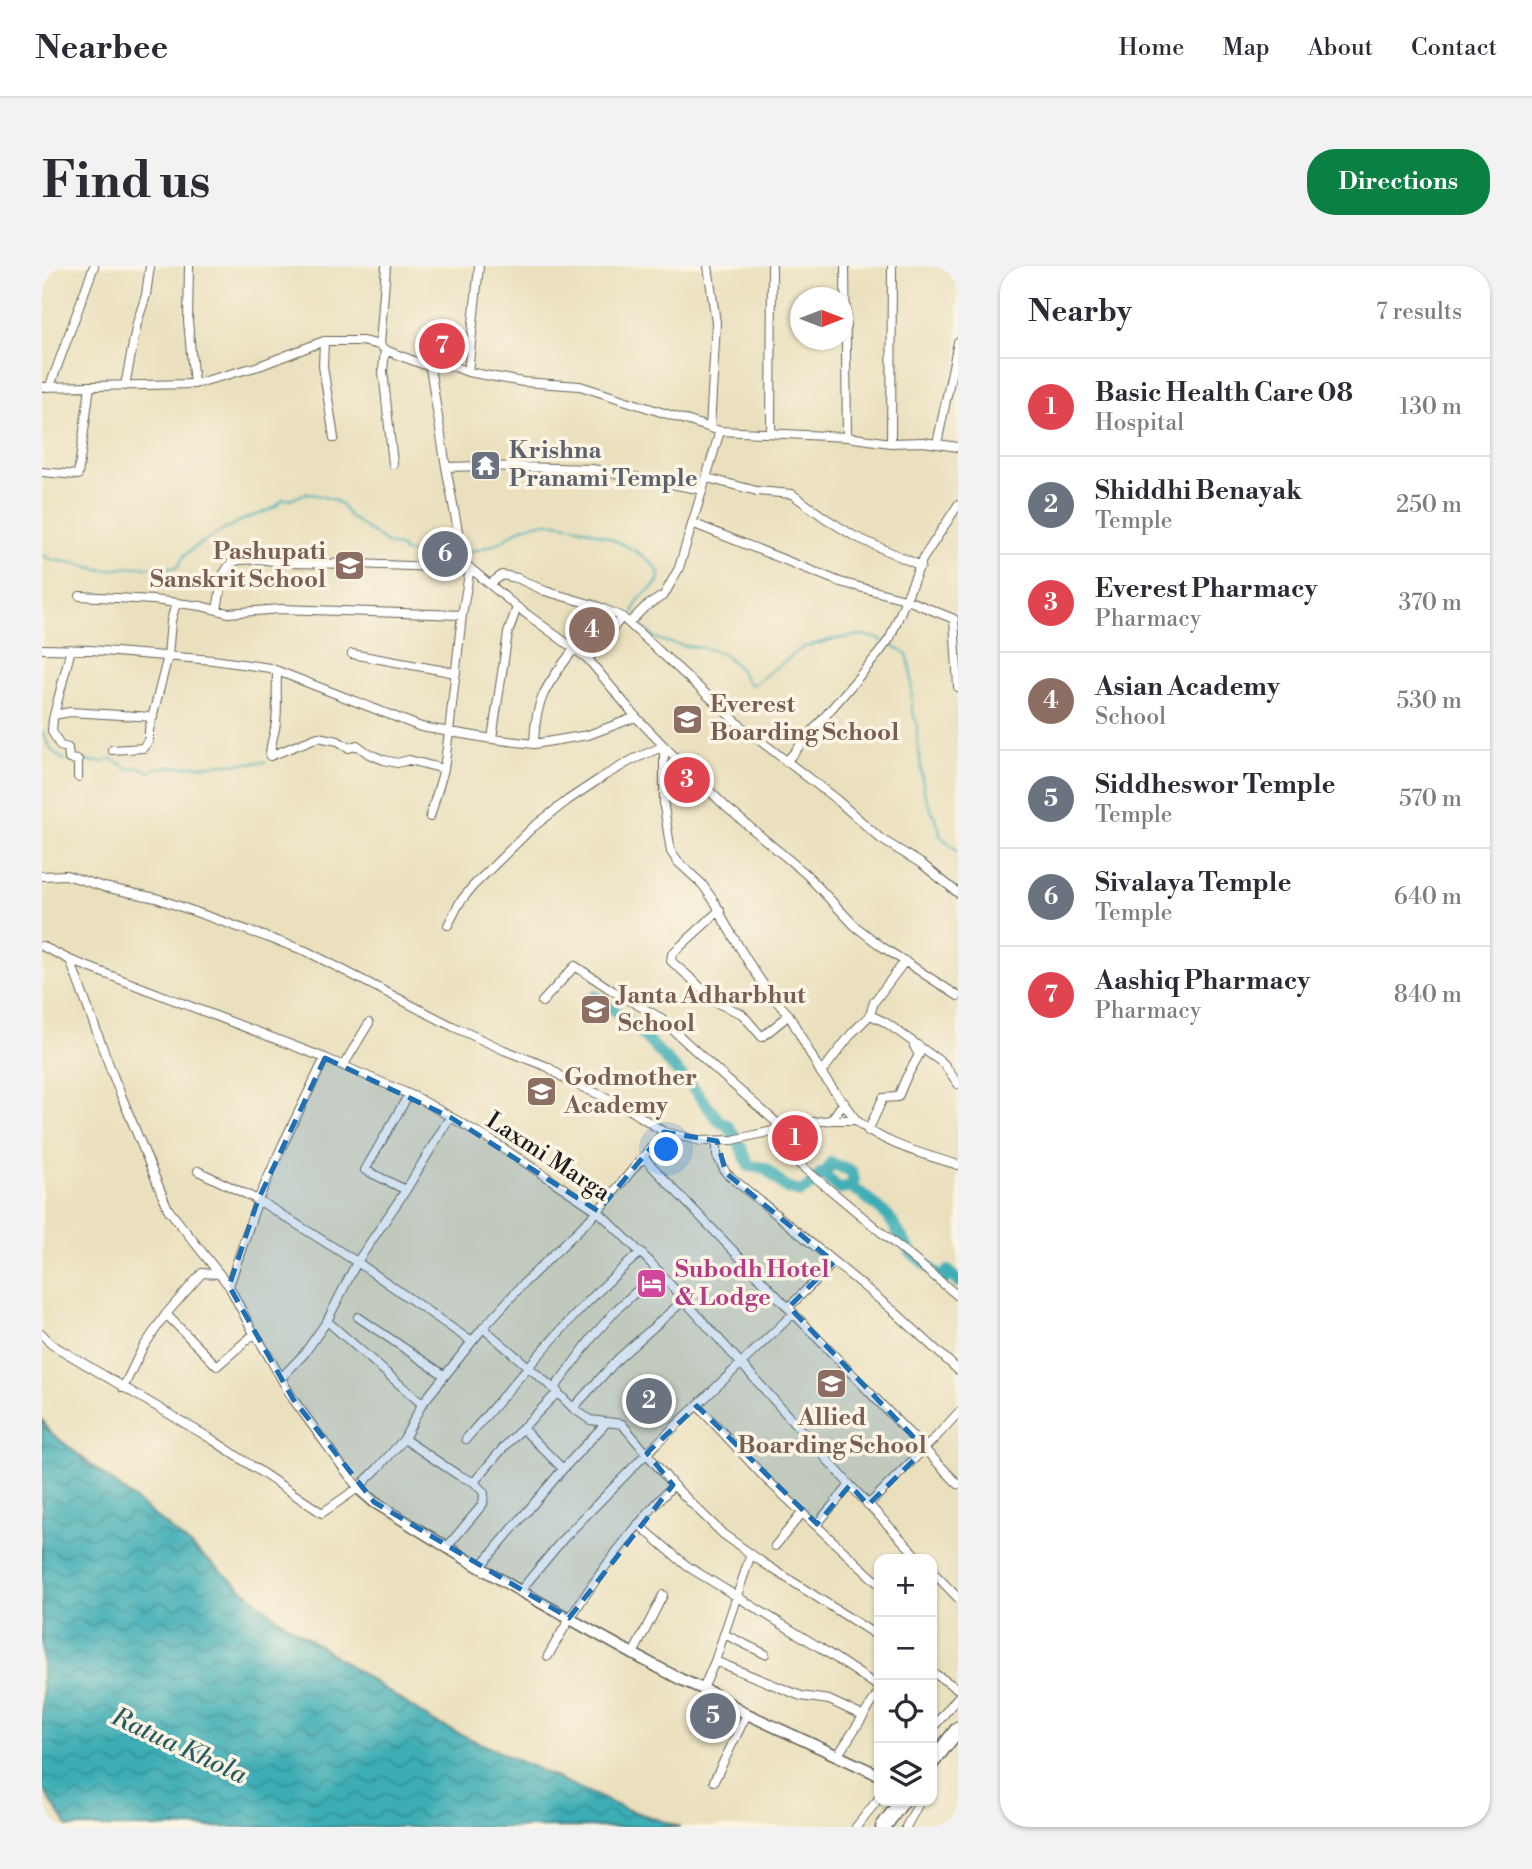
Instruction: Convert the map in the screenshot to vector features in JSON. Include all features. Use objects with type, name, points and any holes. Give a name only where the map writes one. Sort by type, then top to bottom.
[{"type":"highway","points":[[937,1755],[958,1729]]},
{"type":"highway","points":[[883,1827],[898,1806]]},
{"type":"street","points":[[94,266],[46,386],[194,384],[259,366],[324,341],[362,341],[430,368],[450,366],[523,383],[580,386],[720,431],[847,437],[891,443],[923,442],[958,447]]},
{"type":"street","points":[[125,386],[137,323],[146,295],[149,266]]},
{"type":"street","points":[[189,266],[188,320],[194,384]]},
{"type":"street","points":[[386,266],[382,348],[393,464]]},
{"type":"street","points":[[468,372],[479,266]]},
{"type":"street","points":[[708,266],[716,323],[710,428]]},
{"type":"street","points":[[771,433],[772,266]]},
{"type":"street","points":[[845,266],[847,437]]},
{"type":"street","points":[[891,443],[892,266]]},
{"type":"street","points":[[324,341],[323,366],[334,438]]},
{"type":"street","points":[[937,444],[958,342]]},
{"type":"street","points":[[430,368],[446,467],[467,566],[444,769],[430,817]]},
{"type":"street","points":[[42,472],[78,475],[90,386]]},
{"type":"street","points":[[588,659],[626,620],[664,594],[679,568],[720,431]]},
{"type":"street","points":[[446,467],[592,469],[703,490]]},
{"type":"street","points":[[706,478],[757,491],[792,494],[854,536],[921,566]]},
{"type":"street","points":[[786,762],[890,638],[922,560],[958,505]]},
{"type":"street","points":[[692,523],[840,582],[905,598],[956,620],[958,687]]},
{"type":"street","points":[[217,610],[223,575],[231,563],[239,560],[260,559],[289,564],[467,566],[588,659],[664,746],[726,807],[806,874],[855,926],[958,996]]},
{"type":"street","points":[[490,584],[502,575],[517,578],[545,591],[597,606],[626,620],[741,726],[837,800],[881,839],[922,864],[958,893]]},
{"type":"street","points":[[80,596],[176,603],[228,613],[281,609],[462,615]]},
{"type":"street","points":[[112,750],[142,748],[149,740],[169,656],[171,621],[176,603]]},
{"type":"street","points":[[492,739],[508,633],[517,607]]},
{"type":"street","points":[[42,649],[244,663],[280,672],[421,727],[534,744],[588,735],[636,717]]},
{"type":"street","points":[[71,649],[52,731],[60,746],[68,748],[69,759],[78,760],[78,777]]},
{"type":"street","points":[[534,744],[535,720],[540,701],[549,683],[574,649]]},
{"type":"street","points":[[352,654],[456,673]]},
{"type":"street","points":[[280,672],[277,676],[276,719],[270,756],[318,737],[338,741],[349,748],[357,746],[384,760],[410,761],[444,769]]},
{"type":"street","points":[[54,715],[70,712],[153,717]]},
{"type":"street","points":[[664,746],[664,807],[671,852],[702,884],[720,910],[724,923],[769,993],[789,1015],[821,1073],[856,1120],[869,1132],[958,1166]]},
{"type":"street","points":[[448,925],[460,902],[532,828],[604,776],[664,746]]},
{"type":"street","points":[[42,876],[66,875],[104,887],[156,898],[306,951],[452,1026],[548,1067],[568,1081],[621,1104],[664,1132],[701,1141],[736,1140],[807,1123],[856,1120]]},
{"type":"street","points":[[720,910],[673,954],[671,961],[715,1002],[742,1014],[762,1037],[789,1015]]},
{"type":"street","name":"Laxmi Marga","points":[[42,946],[71,960],[325,1058],[409,1094],[494,1142],[598,1210],[659,1271],[915,1554]]},
{"type":"street","points":[[71,960],[109,1065],[169,1209],[229,1286],[293,1399],[358,1488],[374,1502],[480,1567],[633,1654],[747,1714],[874,1773]]},
{"type":"street","points":[[821,1073],[852,1033],[870,1015],[874,1002],[905,961]]},
{"type":"street","points":[[542,1002],[575,966],[612,991],[659,1017],[784,1129],[793,1158],[958,1296]]},
{"type":"street","points":[[870,1015],[885,1022],[944,1064],[958,1084]]},
{"type":"street","points":[[343,1066],[369,1023]]},
{"type":"street","points":[[869,1132],[883,1098],[898,1097],[919,1055],[912,1042]]},
{"type":"street","points":[[229,1286],[258,1200],[325,1058]]},
{"type":"street","points":[[406,1190],[365,1170],[409,1094]]},
{"type":"street","points":[[831,1120],[844,1102]]},
{"type":"street","points":[[281,1378],[327,1321],[357,1262],[406,1190],[450,1117]]},
{"type":"street","points":[[42,1334],[51,1343],[122,1388],[213,1440],[322,1513],[358,1488],[404,1439],[422,1405],[471,1342],[524,1283],[598,1210],[664,1132]]},
{"type":"street","points":[[717,1141],[717,1156],[726,1173],[896,1313],[958,1370]]},
{"type":"street","points":[[643,1157],[958,1484]]},
{"type":"street","points":[[198,1171],[258,1200],[357,1262],[471,1342]]},
{"type":"street","points":[[466,1439],[609,1279],[641,1252]]},
{"type":"street","points":[[520,1591],[564,1538],[647,1453],[742,1364],[834,1262]]},
{"type":"street","points":[[474,1482],[556,1391],[594,1335],[618,1308],[659,1271]]},
{"type":"street","points":[[122,1388],[142,1349],[166,1314],[202,1273],[219,1274]]},
{"type":"street","points":[[573,1408],[619,1358],[684,1300]]},
{"type":"street","points":[[166,1314],[217,1366],[254,1334]]},
{"type":"street","points":[[358,1317],[444,1375]]},
{"type":"street","points":[[327,1321],[422,1405]]},
{"type":"street","points":[[483,1328],[590,1420],[622,1423],[673,1485],[723,1534],[874,1634]]},
{"type":"street","points":[[698,1406],[742,1455],[874,1579]]},
{"type":"street","points":[[868,1504],[958,1413]]},
{"type":"street","points":[[480,1567],[563,1469],[607,1422]]},
{"type":"street","points":[[522,1429],[563,1469]]},
{"type":"street","points":[[404,1439],[458,1475],[474,1482],[484,1493],[483,1504],[447,1547]]},
{"type":"street","points":[[548,1656],[569,1618],[638,1524],[673,1485]]},
{"type":"street","points":[[817,1524],[850,1485]]},
{"type":"street","points":[[775,1546],[802,1513]]},
{"type":"street","points":[[638,1524],[687,1566],[819,1647],[874,1686]]},
{"type":"street","points":[[703,1689],[751,1554]]},
{"type":"street","points":[[937,1576],[958,1598]]},
{"type":"street","points":[[633,1654],[663,1595]]},
{"type":"street","points":[[724,1634],[765,1654]]},
{"type":"street","points":[[715,1661],[801,1696],[829,1700],[863,1716]]},
{"type":"street","points":[[937,1675],[958,1689]]},
{"type":"street","points":[[937,1723],[958,1697]]},
{"type":"street","points":[[838,1755],[874,1698]]},
{"type":"street","points":[[714,1781],[747,1714]]},
{"type":"street","points":[[856,1827],[874,1804]]},
{"type":"street","points":[[906,1827],[917,1806]]},
{"type":"highlighted area","points":[[325,1058],[450,1117],[598,1211],[664,1132],[717,1141],[726,1173],[834,1262],[789,1307],[925,1449],[868,1505],[850,1485],[817,1524],[697,1406],[647,1453],[673,1485],[569,1618],[374,1502],[293,1399],[229,1286],[258,1200]]},
{"type":"water","name":"Ratua Khola","points":[[42,1419],[49,1431],[275,1616],[434,1722],[623,1808],[680,1827],[68,1827],[42,1788]]},
{"type":"waterway","points":[[42,555],[53,560],[103,570],[179,566],[184,556],[203,542],[245,519],[271,509],[283,499],[288,500],[308,493],[341,504],[349,516],[388,544],[402,548],[403,552],[458,551]]},
{"type":"waterway","points":[[468,552],[491,545],[535,524],[565,524],[595,532],[635,551],[651,562],[659,574],[655,586],[639,600],[634,612]]},
{"type":"waterway","points":[[636,622],[658,639],[719,652],[729,658],[748,683],[753,685],[802,648],[862,635],[883,641]]},
{"type":"waterway","points":[[892,645],[907,654],[911,671],[912,711],[917,723],[924,792],[940,830],[939,835],[958,851]]},
{"type":"waterway","points":[[42,732],[54,752],[66,760]]},
{"type":"waterway","points":[[81,761],[104,762],[111,758],[129,769],[140,767],[149,772],[156,768],[266,762]]},
{"type":"waterway","points":[[595,996],[635,1026],[659,1052]]},
{"type":"waterway","points":[[664,1057],[719,1121],[728,1126],[749,1166],[765,1168],[786,1188],[800,1192],[811,1185],[821,1173],[840,1189],[850,1187],[888,1216],[911,1252],[944,1280],[948,1271],[958,1282]]},
{"type":"waterway","points":[[821,1173],[826,1172],[831,1163],[851,1171],[854,1180],[850,1187]]},
{"type":"place","name":"Aashiq Pharmacy","points":[[442,346]]},
{"type":"place","name":"Krishna Pranami Temple","points":[[486,465]]},
{"type":"place","name":"Sivalaya Temple","points":[[445,554]]},
{"type":"place","name":"Pashupati Sanskrit School","points":[[349,566]]},
{"type":"place","name":"Asian Academy","points":[[592,630]]},
{"type":"place","name":"Everest Boarding School","points":[[687,719]]},
{"type":"place","name":"Everest Pharmacy","points":[[687,780]]},
{"type":"place","name":"Janta Adharbhut School","points":[[595,1010]]},
{"type":"place","name":"Godmother Academy","points":[[541,1092]]},
{"type":"place","name":"Basic Health Care 08","points":[[795,1138]]},
{"type":"place","name":"Subodh Hotel & Lodge","points":[[652,1284]]},
{"type":"place","name":"Allied Boarding School","points":[[832,1384]]},
{"type":"place","name":"Shiddhi Benayak","points":[[649,1401]]},
{"type":"place","name":"Siddheswor Temple","points":[[713,1716]]}]
